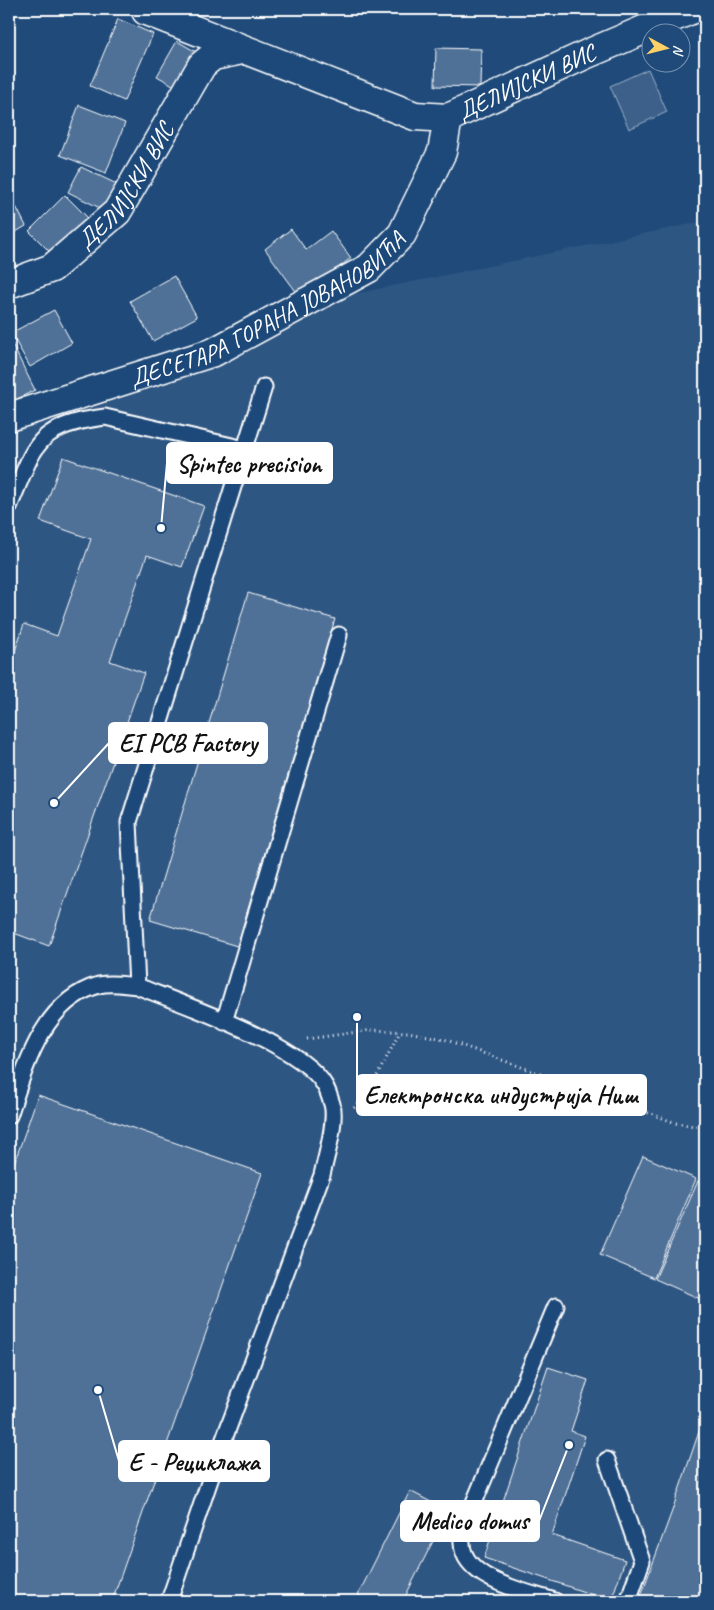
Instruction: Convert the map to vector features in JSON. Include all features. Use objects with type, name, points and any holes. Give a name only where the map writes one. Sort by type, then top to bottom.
[{"type":"street","name":"ДЕЛИЈСКИ ВИС","points":[[146,11],[415,116],[448,118],[587,54],[693,9]]},
{"type":"street","name":"ДЕЛИЈСКИ ВИС","points":[[9,284],[52,268],[117,212],[202,65],[213,56],[242,50]]},
{"type":"street","name":"ДЕСЕТАРА ГОРАНА ЈОВАНОВИЋА","points":[[9,416],[214,352],[370,268],[402,234],[442,152],[448,118]]},
{"type":"lane","points":[[137,986],[129,822],[264,387]]},
{"type":"lane","points":[[9,507],[35,446],[48,434],[66,424],[105,416],[245,449]]},
{"type":"lane","points":[[224,1022],[340,635]]},
{"type":"lane","points":[[9,1116],[37,1039],[68,1002],[81,993],[99,985],[116,984],[137,986],[275,1044],[305,1065],[325,1084],[333,1106],[322,1175],[220,1450],[169,1601]]},
{"type":"lane","points":[[555,1601],[493,1580],[469,1565],[462,1543],[468,1516],[556,1306]]},
{"type":"lane","points":[[606,1460],[642,1560],[628,1601]]},
{"type":"path","points":[[275,1044],[372,1030],[444,1039],[676,1123],[705,1128]]},
{"type":"path","points":[[330,1132],[368,1093],[400,1032]]},
{"type":"shaded area","points":[[642,72],[649,72],[667,112],[629,129],[610,86]]},
{"type":"shaded area","points":[[705,221],[705,1601],[9,1601],[9,433],[52,412],[220,365],[354,294]]},
{"type":"building","points":[[118,19],[153,34],[124,101],[90,86]]},
{"type":"building","points":[[177,41],[198,53],[178,88],[157,76]]},
{"type":"building","points":[[436,48],[481,49],[480,87],[435,86]]},
{"type":"building","points":[[79,105],[125,123],[106,173],[60,155]]},
{"type":"building","points":[[81,167],[125,188],[112,214],[68,192]]},
{"type":"building","points":[[9,193],[26,226],[9,236]]},
{"type":"building","points":[[65,195],[91,221],[55,257],[29,231]]},
{"type":"building","points":[[291,229],[306,250],[331,231],[351,258],[300,297],[265,249]]},
{"type":"building","points":[[174,276],[197,317],[153,341],[130,301]]},
{"type":"building","points":[[54,310],[72,343],[30,367],[11,333]]},
{"type":"building","points":[[9,338],[35,390],[9,403]]},
{"type":"building","points":[[63,457],[204,506],[182,567],[147,555],[110,661],[144,673],[49,946],[11,932],[9,940],[9,669],[24,624],[57,636],[91,539],[40,521]]},
{"type":"building","points":[[248,593],[335,619],[237,946],[150,920]]},
{"type":"building","points":[[38,1095],[262,1173],[112,1601],[9,1601],[9,1178]]},
{"type":"building","points":[[643,1156],[696,1179],[654,1278],[600,1255]]},
{"type":"building","points":[[698,1181],[705,1184],[705,1301],[655,1279]]},
{"type":"building","points":[[548,1367],[588,1380],[571,1431],[585,1436],[552,1535],[625,1560],[611,1601],[484,1558]]},
{"type":"building","points":[[705,1414],[705,1601],[639,1601],[672,1511]]},
{"type":"building","points":[[410,1491],[448,1511],[403,1601],[370,1601],[358,1595]]},
{"type":"place","name":"Spintec precision","points":[[161,528]]},
{"type":"place","name":"EI PCB Factory","points":[[54,803]]},
{"type":"place","name":"Електронска индустрија Ниш","points":[[357,1017]]},
{"type":"place","name":"Е - Рециклажа","points":[[98,1390]]},
{"type":"place","name":"Medico domus","points":[[569,1445]]}]
